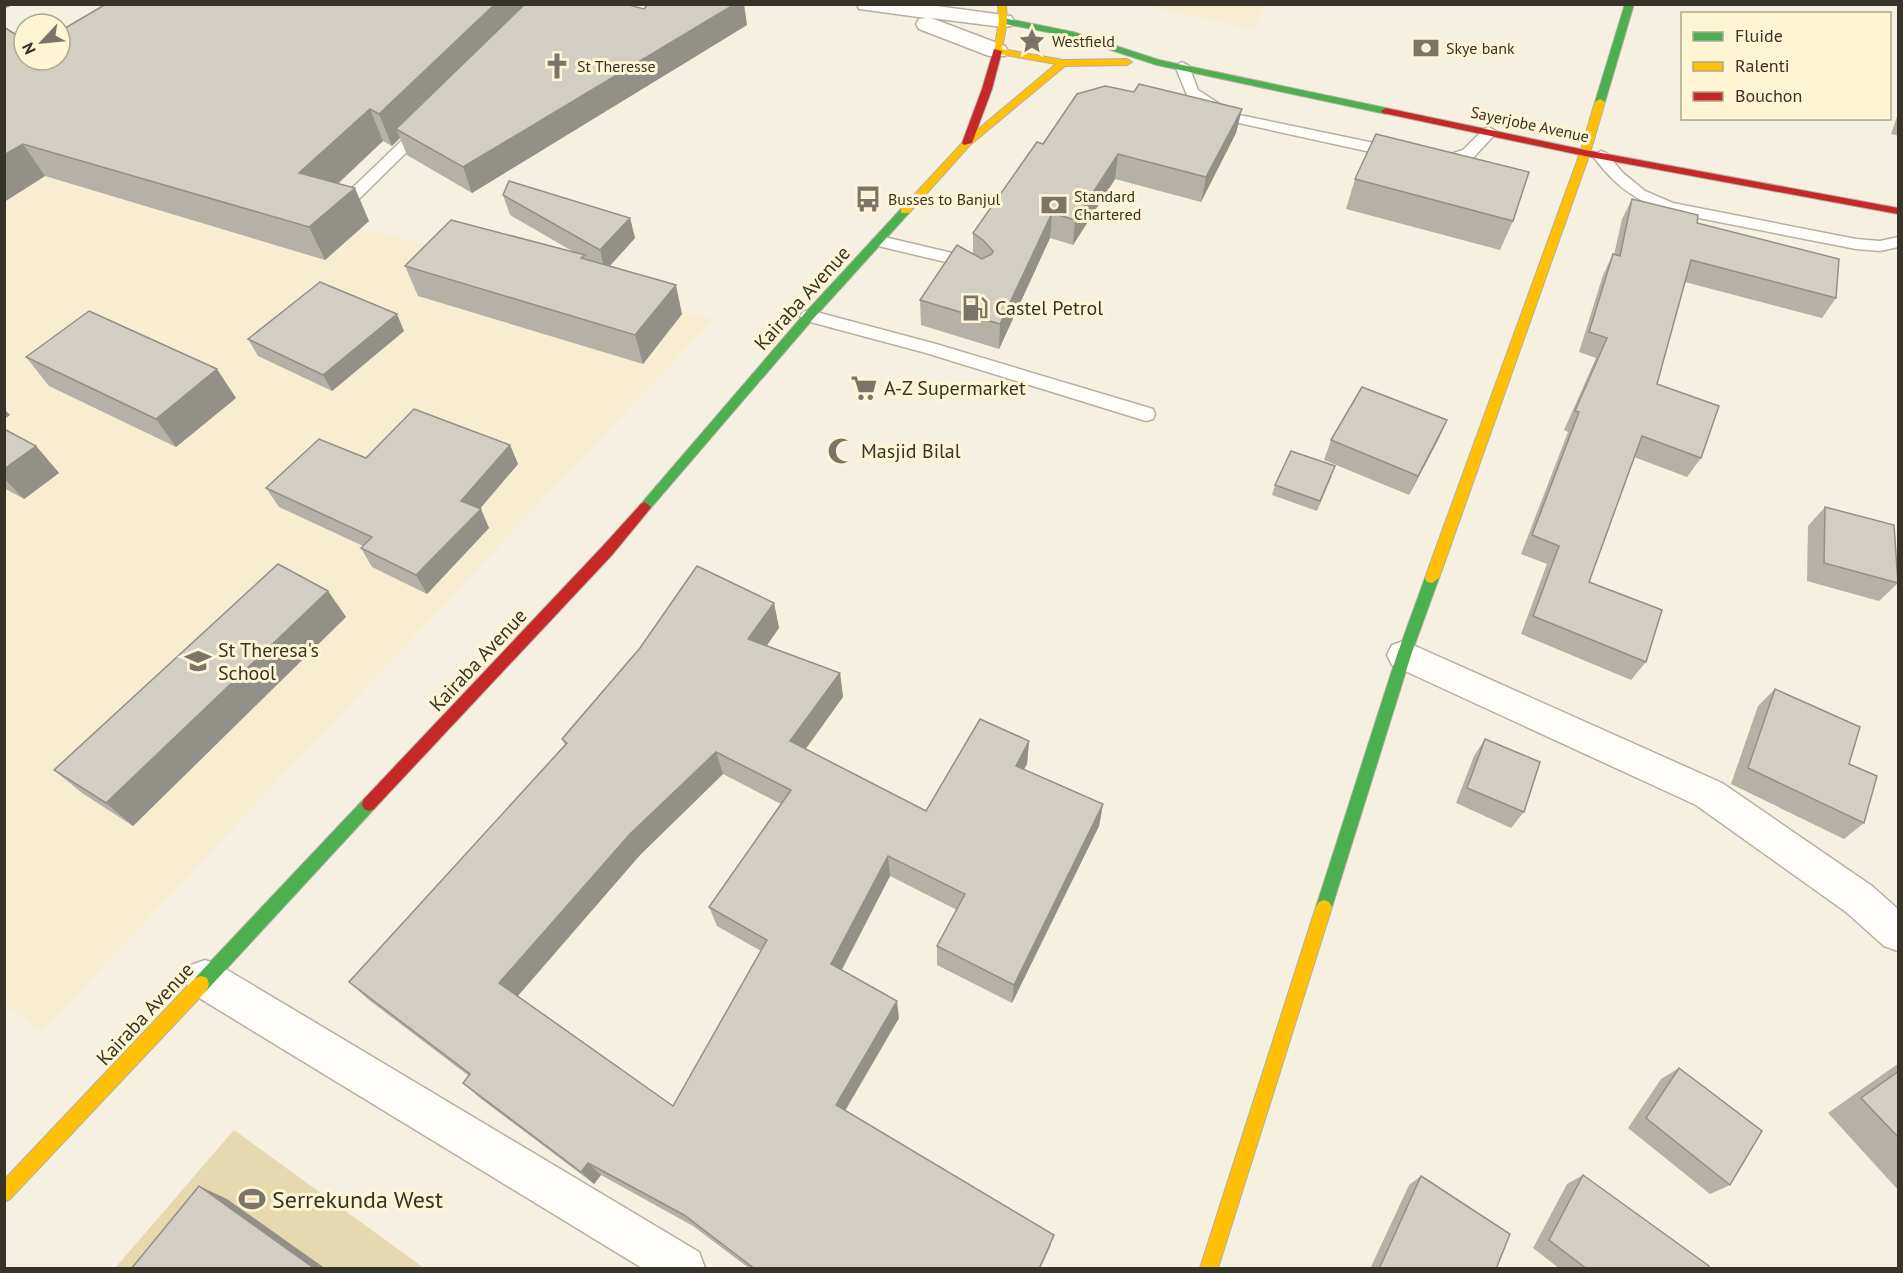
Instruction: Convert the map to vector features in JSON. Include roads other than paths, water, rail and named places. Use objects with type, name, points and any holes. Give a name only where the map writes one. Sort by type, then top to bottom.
[{"type":"street","points":[[1209,1269],[1404,655],[1593,154],[1630,4]]},
{"type":"street","points":[[877,7],[1003,13]]},
{"type":"street","points":[[877,7],[997,51]]},
{"type":"street","name":"Sayerjobe Avenue","points":[[1003,13],[1156,62],[1593,154],[1899,211]]},
{"type":"street","name":"Kairaba Avenue","points":[[967,143],[987,89],[997,51],[1003,13]]},
{"type":"street","points":[[1062,15],[1070,34],[1063,63]]},
{"type":"street","name":"Sayerjobe Avenue","points":[[997,51],[1063,63],[1156,62]]},
{"type":"street","name":"Kairaba Avenue","points":[[4,1193],[607,550],[810,316],[967,143],[1063,63]]},
{"type":"street","points":[[1404,655],[1709,794],[1859,899],[1899,933]]},
{"type":"street","points":[[205,979],[683,1269]]},
{"type":"lane","points":[[1182,66],[1192,92],[1230,117],[1423,158],[1461,160],[1473,152],[1490,132]]},
{"type":"lane","points":[[352,197],[438,113]]},
{"type":"lane","points":[[1593,154],[1639,194],[1669,207],[1856,244],[1880,246],[1899,242]]},
{"type":"lane","points":[[880,241],[959,260],[975,267],[982,277]]},
{"type":"lane","points":[[810,316],[930,348],[1146,414]]},
{"type":"lane","points":[[930,348],[942,331]]},
{"type":"place","name":"Westfield","points":[[1032,41]]},
{"type":"place","name":"Skye bank","points":[[1426,48]]},
{"type":"place","name":"St Theresse","points":[[557,66]]},
{"type":"place","name":"Busses to Banjul","points":[[868,199]]},
{"type":"place","name":"Standard Chartered","points":[[1054,205]]},
{"type":"place","name":"Castel Petrol","points":[[975,308]]},
{"type":"place","name":"A-Z Supermarket","points":[[864,388]]},
{"type":"place","name":"Masjid Bilal","points":[[841,451]]},
{"type":"place","name":"St Theresa's School","points":[[198,661]]},
{"type":"place","name":"Serrekunda West","points":[[252,1199]]}]
